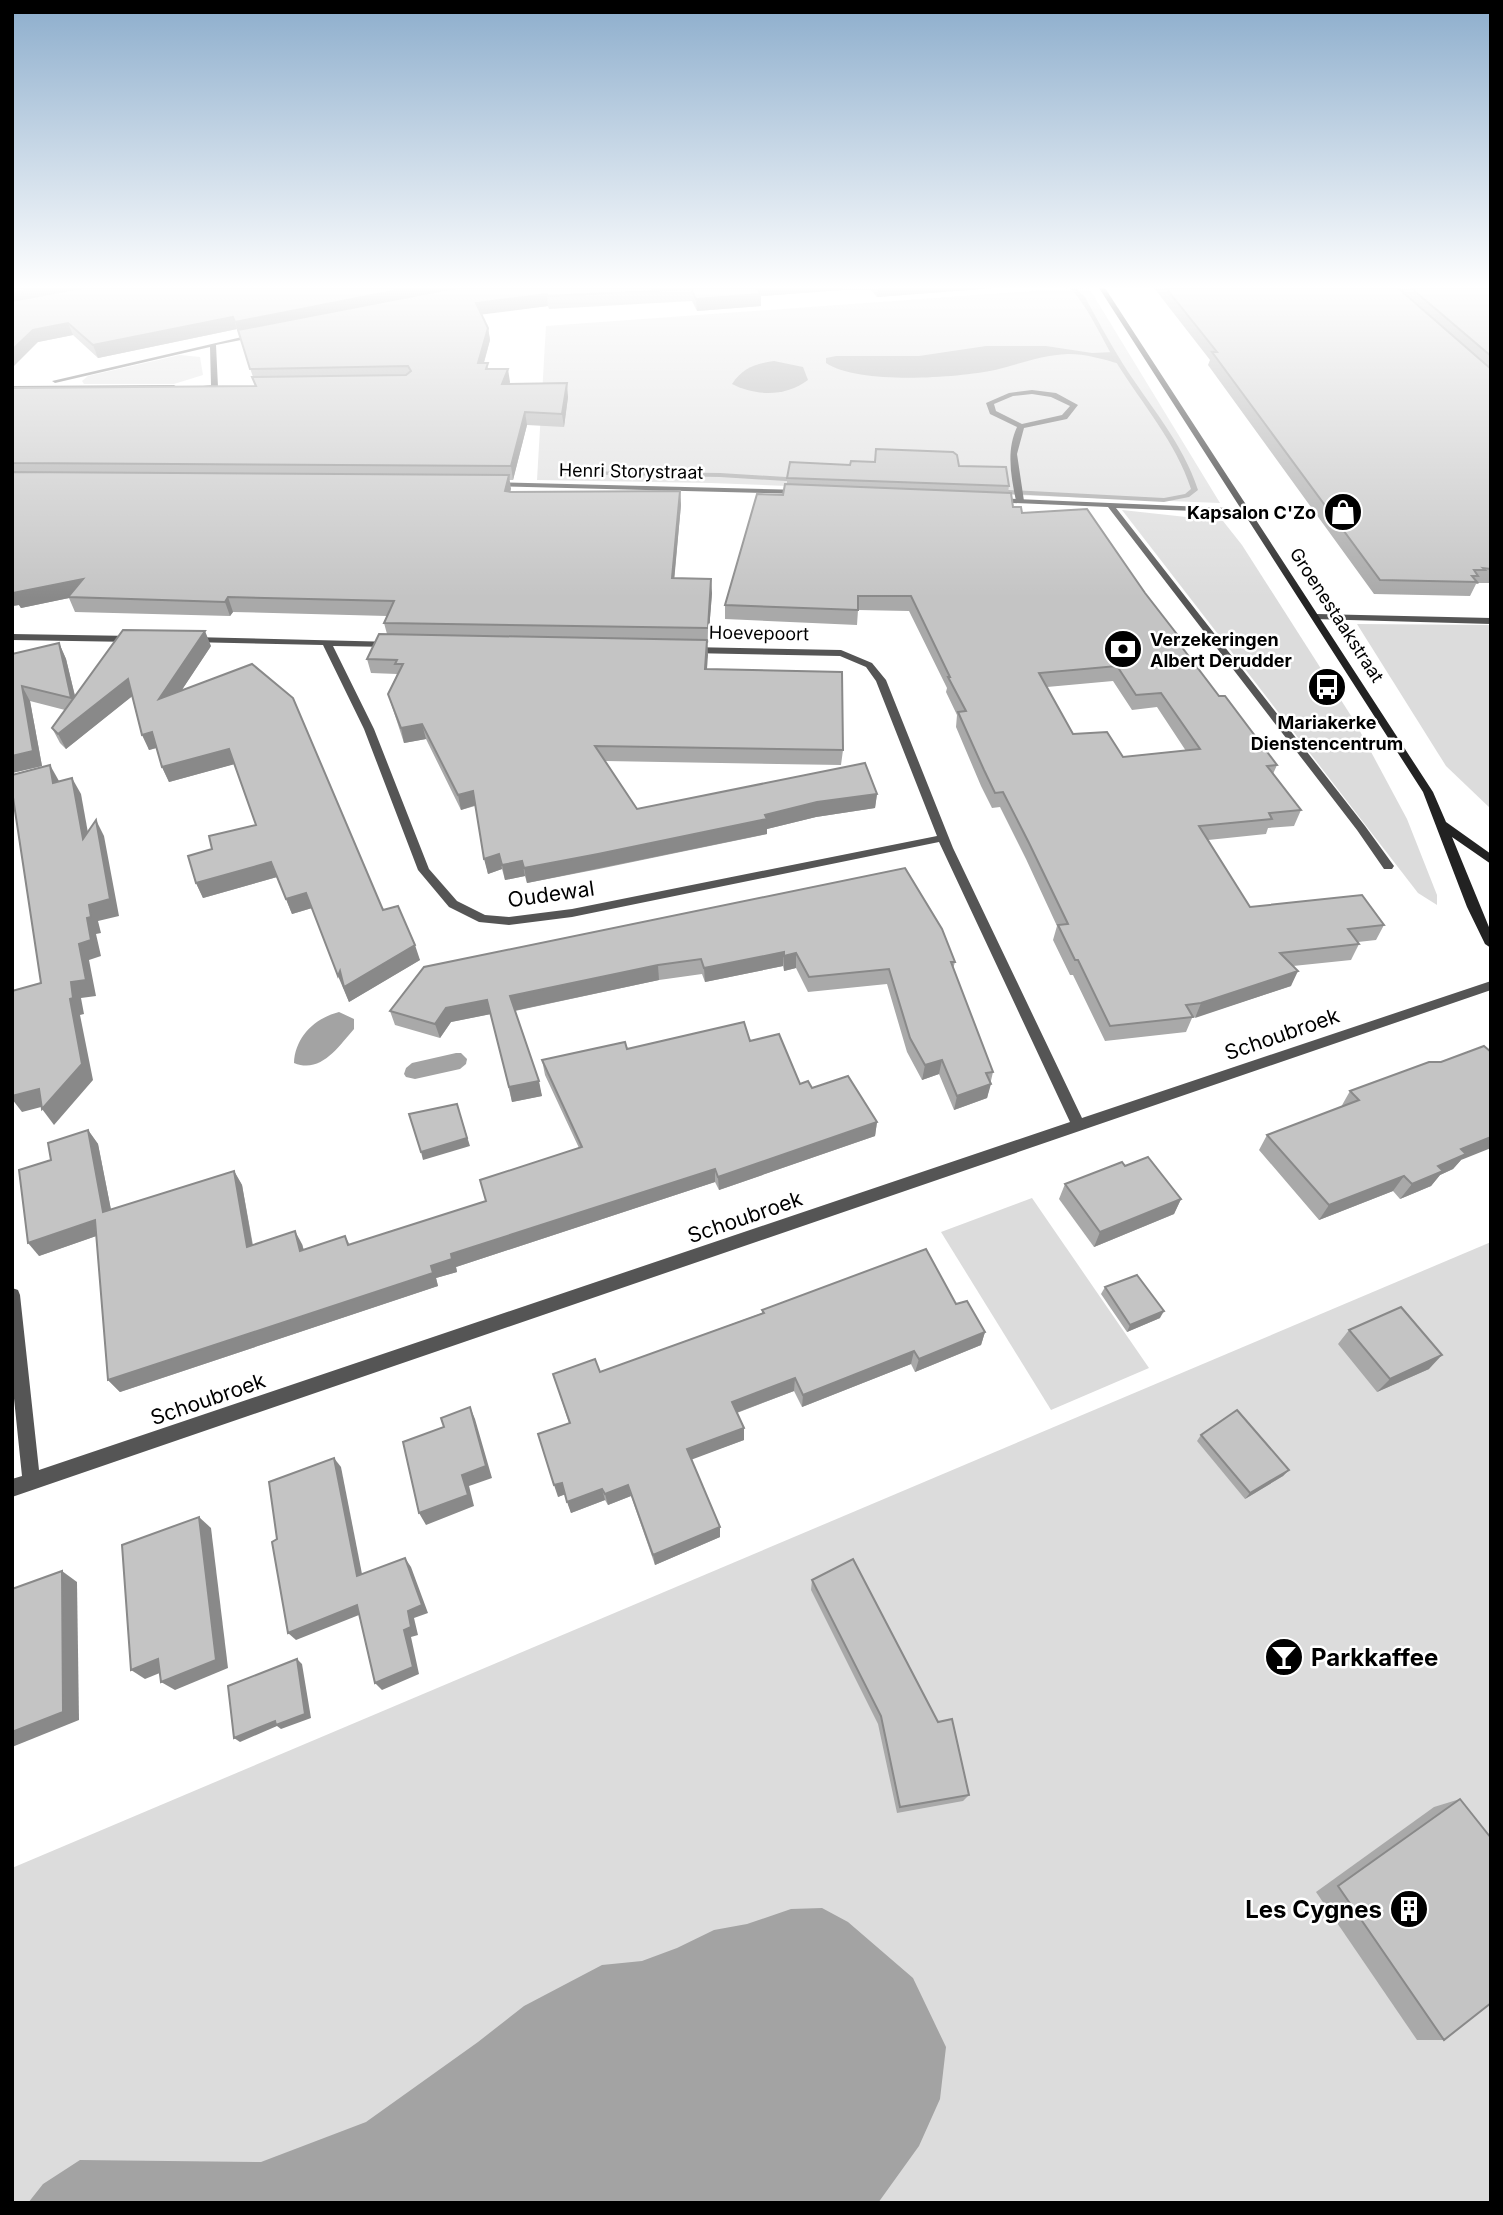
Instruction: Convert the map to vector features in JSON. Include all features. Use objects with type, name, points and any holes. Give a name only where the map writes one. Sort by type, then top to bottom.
[{"type":"street","points":[[1037,391],[1004,395],[990,402],[993,411],[1021,426],[1064,417],[1073,405],[1061,397],[1041,391]]},
{"type":"street","name":"Groenestaakstraat","points":[[1170,391],[1428,792],[1443,825],[1458,874],[1491,944]]},
{"type":"street","points":[[1019,495],[1014,443],[1021,426]]},
{"type":"street","name":"Henri Storystraat","points":[[477,484],[812,492]]},
{"type":"street","points":[[978,499],[1019,495],[1110,505],[1248,511]]},
{"type":"street","points":[[1110,505],[1388,866]]},
{"type":"street","points":[[1317,617],[1491,621]]},
{"type":"street","points":[[12,637],[141,639]]},
{"type":"street","points":[[182,640],[410,644]]},
{"type":"street","name":"Oudewal","points":[[326,642],[369,729],[424,870],[453,904],[483,919],[509,921],[572,913],[943,838]]},
{"type":"street","name":"Hoevepoort","points":[[673,650],[841,653],[869,665],[881,680],[943,838],[1079,1126]]},
{"type":"street","name":"Groenestaakstraat","points":[[1443,825],[1491,860]]},
{"type":"street","name":"Schoubroek","points":[[12,1488],[1491,985]]},
{"type":"street","points":[[12,1295],[31,1482]]},
{"type":"shaded area","points":[[542,391],[1152,391],[1220,503],[711,483],[537,480]]},
{"type":"shaded area","points":[[1122,510],[1223,521],[1242,545],[1355,722],[1407,819],[1437,895],[1437,905],[1418,893]]},
{"type":"shaded area","points":[[1357,624],[1491,625],[1491,809],[1446,766]]},
{"type":"shaded area","points":[[339,1012],[354,1019],[354,1029],[342,1043],[321,1062],[313,1065],[294,1063],[298,1045],[308,1030],[322,1019]]},
{"type":"shaded area","points":[[461,1053],[467,1059],[460,1069],[415,1079],[404,1074],[412,1063]]},
{"type":"shaded area","points":[[1032,1198],[1149,1368],[1051,1410],[941,1232]]},
{"type":"shaded area","points":[[1491,1242],[1491,2203],[12,2203],[12,1868]]},
{"type":"shaded area","points":[[822,1908],[848,1922],[913,1978],[946,2047],[940,2099],[919,2146],[878,2203],[28,2203],[43,2184],[80,2160],[261,2162],[366,2122],[524,2006],[602,1965],[642,1961],[714,1930],[747,1924],[791,1909]]},
{"type":"building","points":[[12,391],[566,391],[562,414],[525,412],[511,466],[12,463]]},
{"type":"building","points":[[1241,391],[1491,391],[1491,569],[1474,570],[1478,576],[1472,576],[1477,582],[1380,580]]},
{"type":"building","points":[[876,449],[953,452],[957,455],[959,466],[1006,467],[1009,486],[787,478],[790,462],[850,465],[851,461],[875,462]]},
{"type":"building","points":[[12,472],[509,475],[505,491],[511,492],[680,491],[672,578],[711,579],[708,628],[384,623],[394,601],[228,597],[225,602],[68,597],[83,579],[13,593]]},
{"type":"building","points":[[785,484],[1011,493],[1013,507],[1021,507],[1022,513],[1087,509],[1145,593],[1183,642],[1178,642],[1219,696],[1225,696],[1277,765],[1267,766],[1301,810],[1269,813],[1272,819],[1199,826],[1250,907],[1362,895],[1384,925],[1348,929],[1359,944],[1280,953],[1298,971],[1201,1003],[1186,1005],[1193,1017],[1110,1026],[1058,925],[1068,924],[1029,843],[1003,792],[995,793],[984,770],[958,712],[966,711],[911,596],[858,596],[858,610],[725,605],[757,494],[783,495]],"holes":[[[1117,666],[1136,695],[1161,693],[1200,749],[1123,757],[1107,732],[1073,734],[1039,673]]]},
{"type":"building","points":[[123,630],[205,631],[159,699],[252,664],[293,698],[383,910],[398,906],[415,945],[344,987],[340,971],[338,976],[306,893],[286,899],[271,862],[196,883],[188,856],[212,849],[209,836],[256,825],[229,749],[162,767],[152,732],[142,735],[128,679],[58,734],[52,728]]},
{"type":"building","points":[[379,634],[707,640],[705,669],[842,672],[843,750],[595,746],[637,809],[865,763],[877,794],[817,802],[765,815],[767,819],[598,854],[524,868],[522,861],[502,865],[499,854],[484,859],[473,791],[458,795],[422,724],[401,728],[388,694],[403,664],[395,664],[397,660],[367,659]]},
{"type":"building","points":[[59,643],[71,698],[22,686],[33,751],[12,756],[12,654]]},
{"type":"building","points":[[50,765],[53,783],[72,778],[83,839],[96,820],[110,899],[89,905],[91,917],[87,918],[91,940],[79,944],[86,980],[71,982],[73,998],[70,999],[82,1064],[42,1109],[39,1089],[12,1096],[12,991],[41,983],[12,791],[12,775]]},
{"type":"building","points":[[905,868],[942,929],[955,962],[951,962],[993,1072],[986,1073],[991,1084],[957,1096],[942,1060],[925,1065],[910,1038],[889,969],[809,977],[796,953],[784,956],[784,952],[704,968],[701,959],[658,965],[510,996],[539,1081],[509,1087],[487,1000],[446,1008],[435,1024],[390,1011],[424,967]]},
{"type":"building","points":[[744,1022],[750,1041],[779,1034],[800,1084],[808,1081],[812,1088],[848,1076],[877,1122],[718,1177],[715,1169],[451,1254],[452,1259],[431,1266],[433,1273],[108,1380],[95,1220],[28,1243],[19,1170],[51,1160],[48,1143],[88,1130],[103,1212],[234,1171],[247,1247],[295,1231],[300,1251],[345,1236],[348,1245],[486,1201],[480,1180],[582,1147],[542,1060],[625,1042],[627,1049]]},
{"type":"building","points":[[1484,1046],[1491,1052],[1491,1137],[1461,1149],[1466,1154],[1438,1166],[1443,1171],[1412,1184],[1404,1176],[1329,1205],[1267,1135],[1359,1100],[1350,1091],[1429,1062],[1441,1062]]},
{"type":"building","points":[[457,1104],[467,1138],[421,1152],[409,1114]]},
{"type":"building","points":[[1148,1157],[1181,1199],[1100,1232],[1065,1184],[1122,1162],[1125,1166]]},
{"type":"building","points":[[926,1249],[956,1304],[967,1301],[985,1332],[919,1359],[914,1351],[803,1395],[795,1378],[732,1402],[744,1428],[687,1449],[720,1527],[653,1555],[628,1485],[605,1494],[602,1489],[567,1502],[562,1483],[554,1485],[538,1434],[570,1423],[553,1374],[595,1359],[600,1372],[764,1313],[762,1310]]},
{"type":"building","points":[[1137,1275],[1164,1311],[1130,1325],[1105,1287]]},
{"type":"building","points":[[1401,1307],[1442,1355],[1390,1379],[1349,1330]]},
{"type":"building","points":[[470,1407],[486,1466],[462,1475],[468,1495],[419,1513],[403,1442],[444,1427],[441,1418]]},
{"type":"building","points":[[1237,1410],[1289,1470],[1250,1493],[1201,1435]]},
{"type":"building","points":[[334,1458],[357,1576],[405,1558],[422,1605],[408,1611],[411,1627],[404,1630],[413,1667],[375,1683],[357,1605],[288,1633],[272,1542],[277,1539],[269,1482]]},
{"type":"building","points":[[199,1517],[216,1660],[161,1682],[158,1659],[131,1670],[122,1545]]},
{"type":"building","points":[[853,1559],[938,1722],[952,1719],[969,1795],[900,1807],[881,1716],[812,1580]]},
{"type":"building","points":[[62,1571],[63,1712],[12,1732],[12,1589]]},
{"type":"building","points":[[297,1659],[305,1714],[276,1725],[275,1721],[234,1738],[228,1686]]},
{"type":"building","name":"Les Cygnes","points":[[1460,1799],[1491,1838],[1491,2003],[1444,2040],[1338,1886]]},
{"type":"waterway","points":[[991,491],[1164,500],[1187,496],[1195,490],[1190,475],[1139,391]]},
{"type":"waterway","points":[[567,473],[720,475],[802,480]]},
{"type":"place","name":"Kapsalon C'Zo","points":[[1343,512]]},
{"type":"place","name":"Verzekeringen Albert Derudder","points":[[1123,649]]},
{"type":"place","name":"Mariakerke Dienstencentrum","points":[[1327,687]]},
{"type":"place","name":"Parkkaffee","points":[[1284,1657]]},
{"type":"place","name":"Les Cygnes","points":[[1409,1909]]}]
